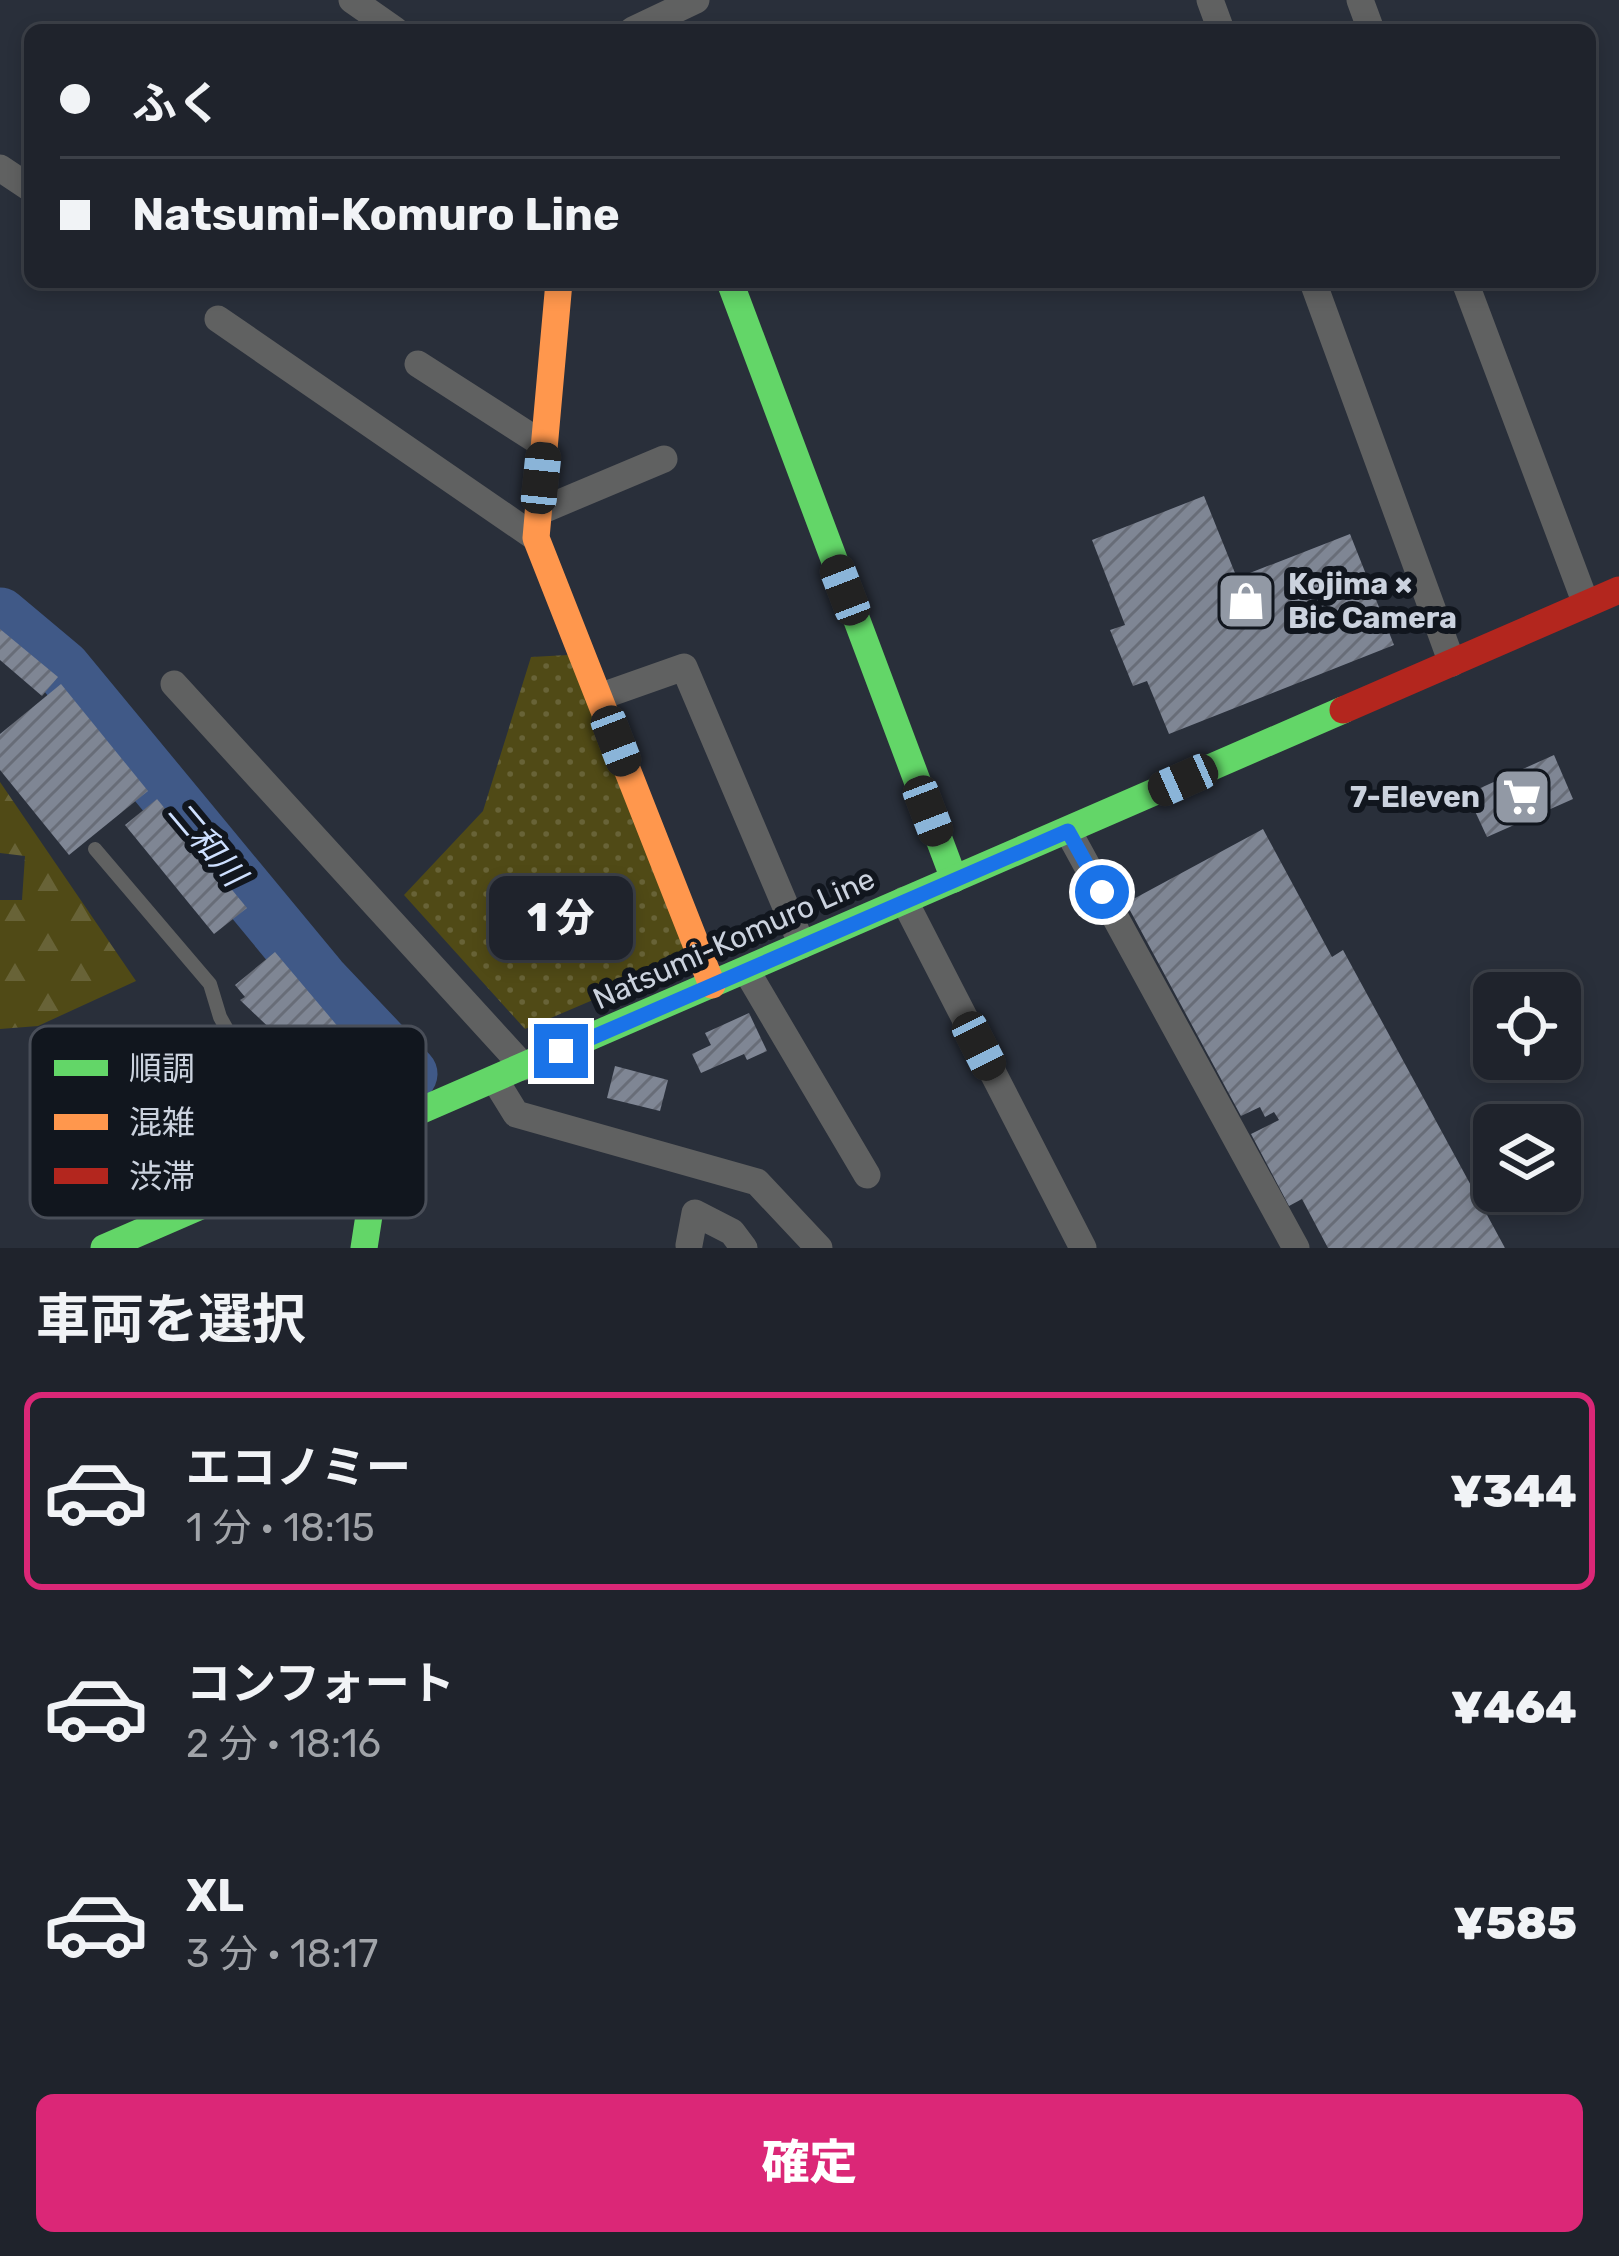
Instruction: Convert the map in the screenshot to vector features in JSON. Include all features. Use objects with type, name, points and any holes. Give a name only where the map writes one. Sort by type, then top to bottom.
[{"type":"street","points":[[352,0],[386,24]]},
{"type":"street","points":[[646,24],[695,0]]},
{"type":"street","points":[[558,288],[537,525],[598,697],[712,985]]},
{"type":"street","points":[[732,288],[954,878]]},
{"type":"street","points":[[1314,288],[1452,663]]},
{"type":"street","points":[[1468,288],[1586,604]]},
{"type":"street","points":[[218,319],[537,525]]},
{"type":"street","points":[[418,364],[544,445]]},
{"type":"street","points":[[537,525],[664,459]]},
{"type":"street","name":"Natsumi-Komuro Line","points":[[426,1111],[1619,590]]},
{"type":"street","points":[[598,697],[684,667],[802,946]]},
{"type":"street","points":[[175,684],[524,1067]]},
{"type":"street","points":[[1068,831],[1297,1248]]},
{"type":"street","points":[[904,900],[1083,1248]]},
{"type":"street","points":[[746,970],[867,1175]]},
{"type":"street","points":[[495,1079],[516,1114],[757,1182],[819,1248]]},
{"type":"street","points":[[689,1245],[695,1213],[732,1232],[744,1248]]},
{"type":"street","name":"Natsumi-Komuro Line","points":[[104,1248],[176,1218]]},
{"type":"street","points":[[364,1248],[369,1218]]},
{"type":"lane","points":[[95,849],[210,984],[225,1026]]},
{"type":"green space","points":[[568,655],[689,959],[525,1029],[404,895],[483,811],[531,657]]},
{"type":"green space","points":[[0,782],[136,981],[38,1026],[0,1029],[0,900],[22,900],[25,856],[0,853]]},
{"type":"building","name":"Kojima × Bic Camera","points":[[1204,496],[1237,578],[1350,534],[1394,645],[1169,734],[1147,681],[1133,686],[1110,630],[1125,625],[1092,540]]},
{"type":"building","points":[[0,629],[58,677],[42,696],[0,660]]},
{"type":"building","points":[[61,684],[148,791],[69,855],[0,770],[0,734]]},
{"type":"building","points":[[1554,755],[1573,799],[1487,837],[1467,794]]},
{"type":"building","points":[[157,799],[247,908],[214,934],[125,825]]},
{"type":"building","points":[[1263,829],[1332,957],[1343,950],[1473,1189],[1473,1212],[1485,1212],[1505,1248],[1328,1248],[1302,1199],[1289,1206],[1251,1134],[1279,1120],[1274,1112],[1265,1117],[1260,1107],[1241,1116],[1126,903]]},
{"type":"building","points":[[275,952],[337,1026],[267,1026],[240,1000],[245,997],[235,985]]},
{"type":"building","points":[[749,1013],[767,1051],[747,1060],[744,1054],[701,1073],[692,1054],[711,1045],[705,1033]]},
{"type":"building","points":[[615,1066],[668,1080],[660,1111],[607,1098]]},
{"type":"waterway","name":"二和川","points":[[0,616],[62,668],[320,980],[364,1026]]},
{"type":"traffic: fast","points":[[732,288],[954,879]]},
{"type":"traffic: fast","points":[[426,1108],[1343,710]]},
{"type":"traffic: fast","points":[[104,1248],[173,1218]]},
{"type":"traffic: fast","points":[[364,1248],[369,1218]]},
{"type":"traffic: slow","points":[[558,288],[536,538],[712,985]]},
{"type":"traffic: jam","points":[[1343,710],[1619,590]]},
{"type":"place","name":"Kojima × Bic Camera","points":[[1246,601]]},
{"type":"place","name":"7-Eleven","points":[[1522,797]]},
{"type":"route","points":[[561,1051],[1068,831],[1102,892]]}]
